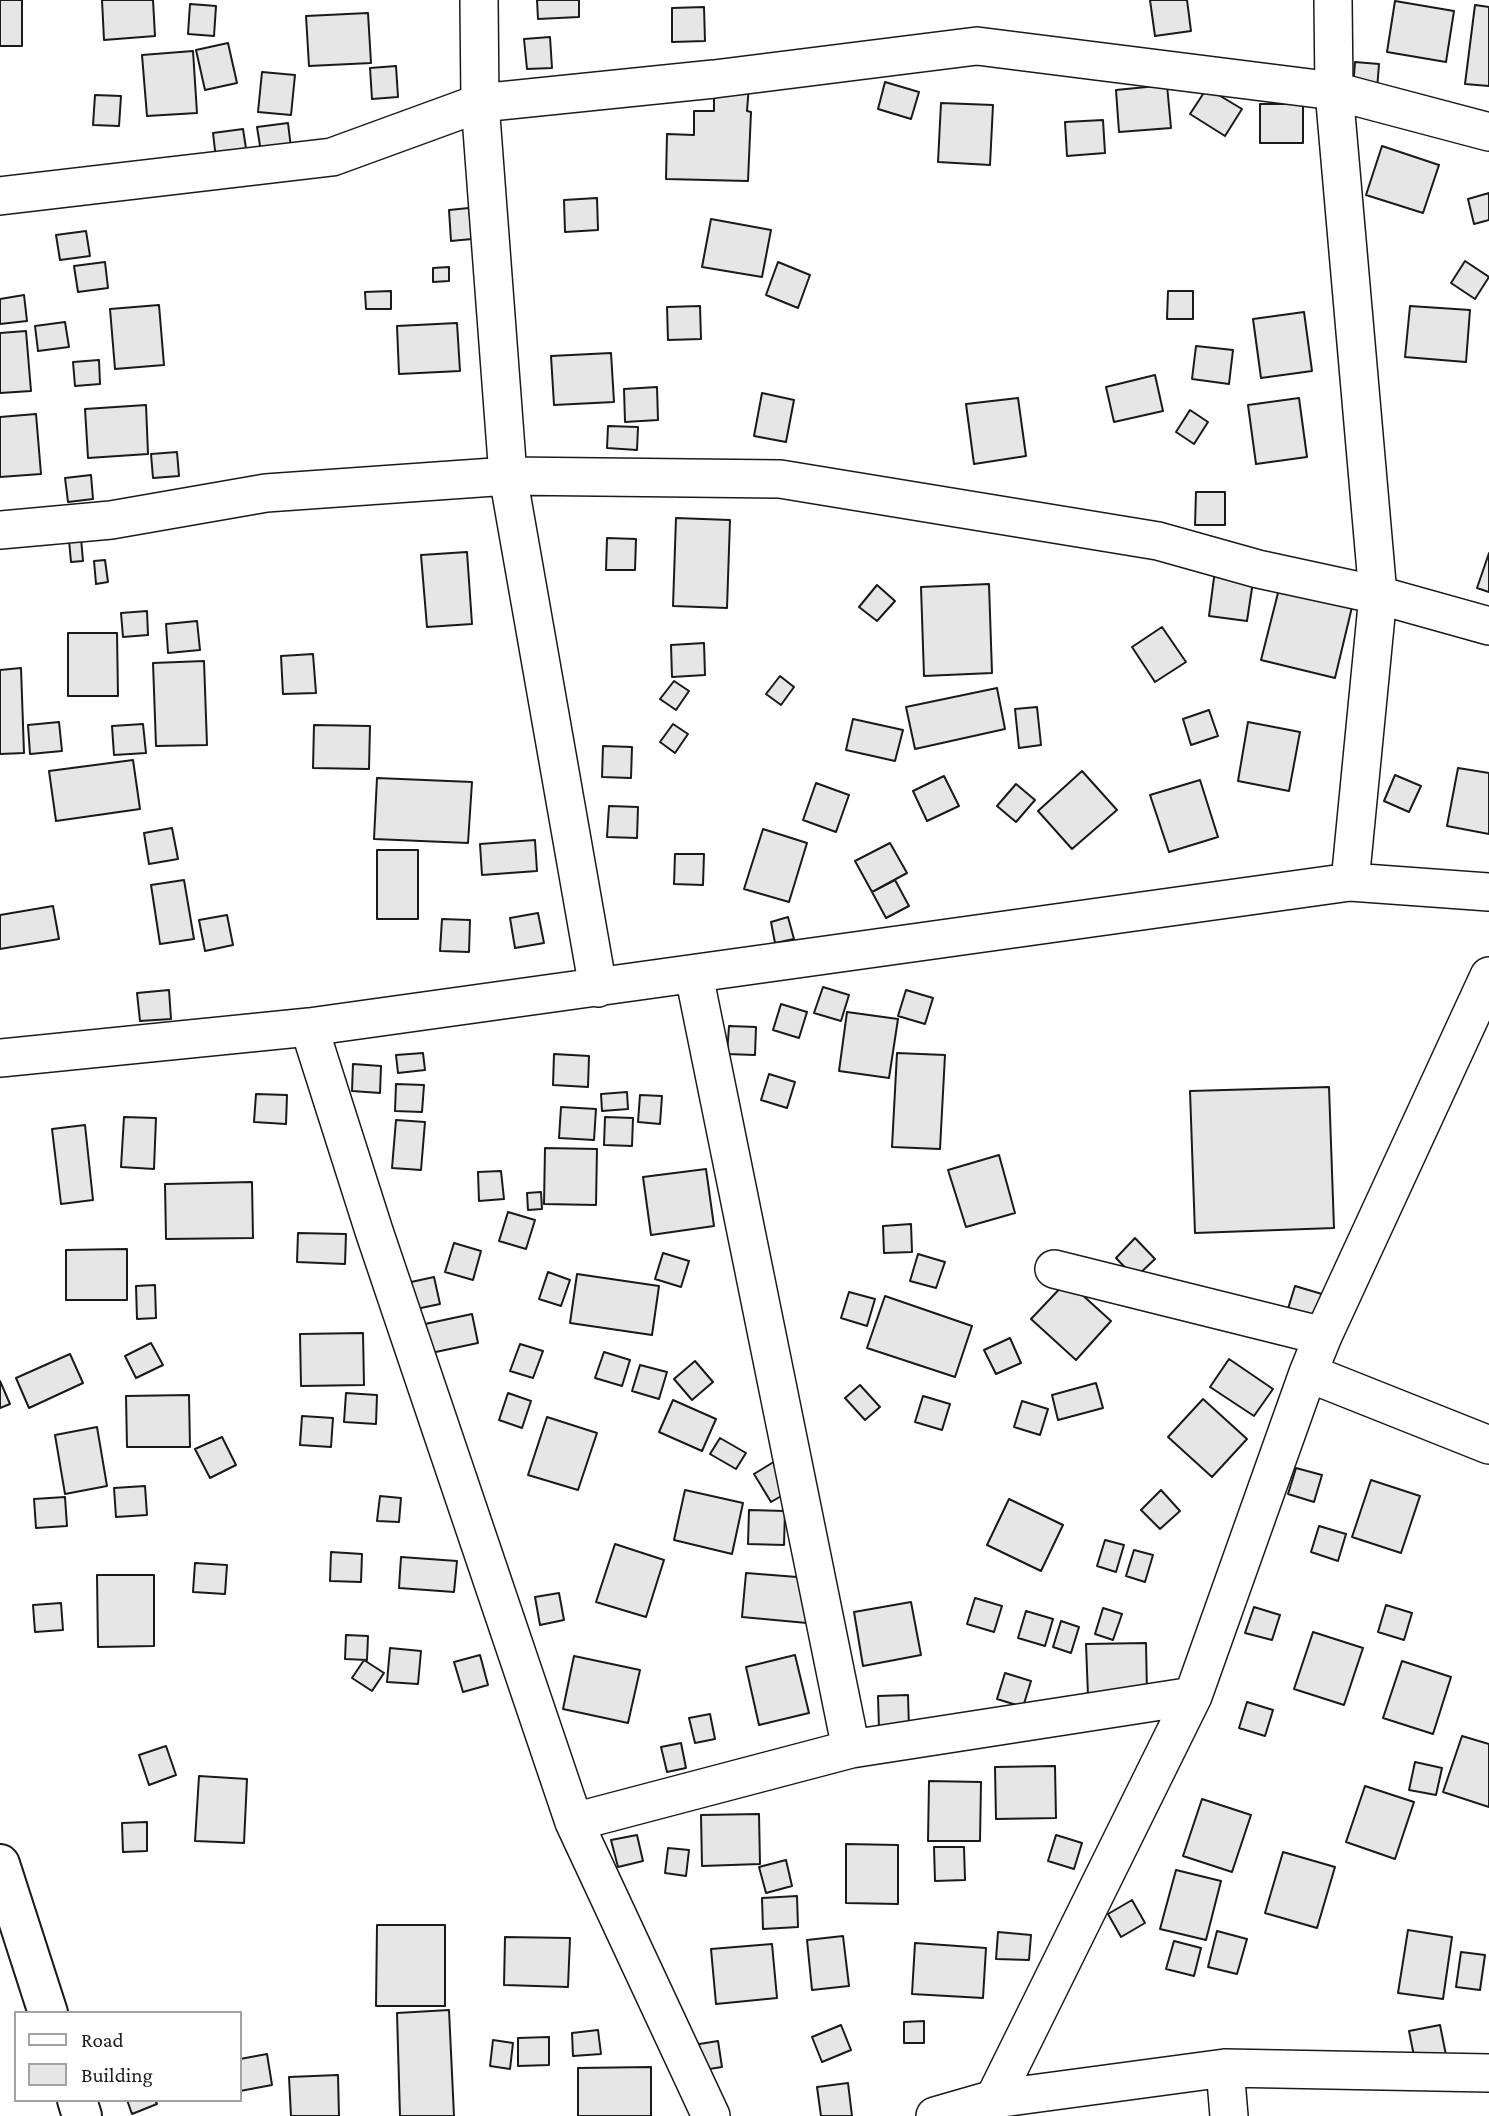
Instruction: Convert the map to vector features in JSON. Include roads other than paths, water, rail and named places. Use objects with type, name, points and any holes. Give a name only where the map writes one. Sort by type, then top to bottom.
[{"type":"street","points":[[479,0],[480,103],[508,476],[598,988]]},
{"type":"street","points":[[1333,0],[1334,91],[1378,595],[1350,882]]},
{"type":"street","points":[[0,197],[332,157],[480,103],[714,79],[977,46],[1334,91],[1489,132]]},
{"type":"street","points":[[0,530],[111,520],[266,493],[508,476],[780,479],[1158,541],[1258,569],[1378,595],[1489,626]]},
{"type":"street","points":[[0,1058],[309,1027],[1350,882],[1489,892]]},
{"type":"street","points":[[694,975],[851,1749]]},
{"type":"street","points":[[994,2099],[1193,1696],[1323,1336],[1487,985]]},
{"type":"street","points":[[309,1027],[374,1231],[574,1822],[711,2116]]},
{"type":"street","points":[[1054,1269],[1323,1336]]},
{"type":"street","points":[[1308,1373],[1489,1445]]},
{"type":"street","points":[[574,1822],[851,1749],[1193,1696]]},
{"type":"street","points":[[0,1864],[47,2011]]},
{"type":"street","points":[[1225,2068],[1229,2116]]},
{"type":"street","points":[[935,2116],[994,2099],[1225,2068],[1489,2073]]}]
